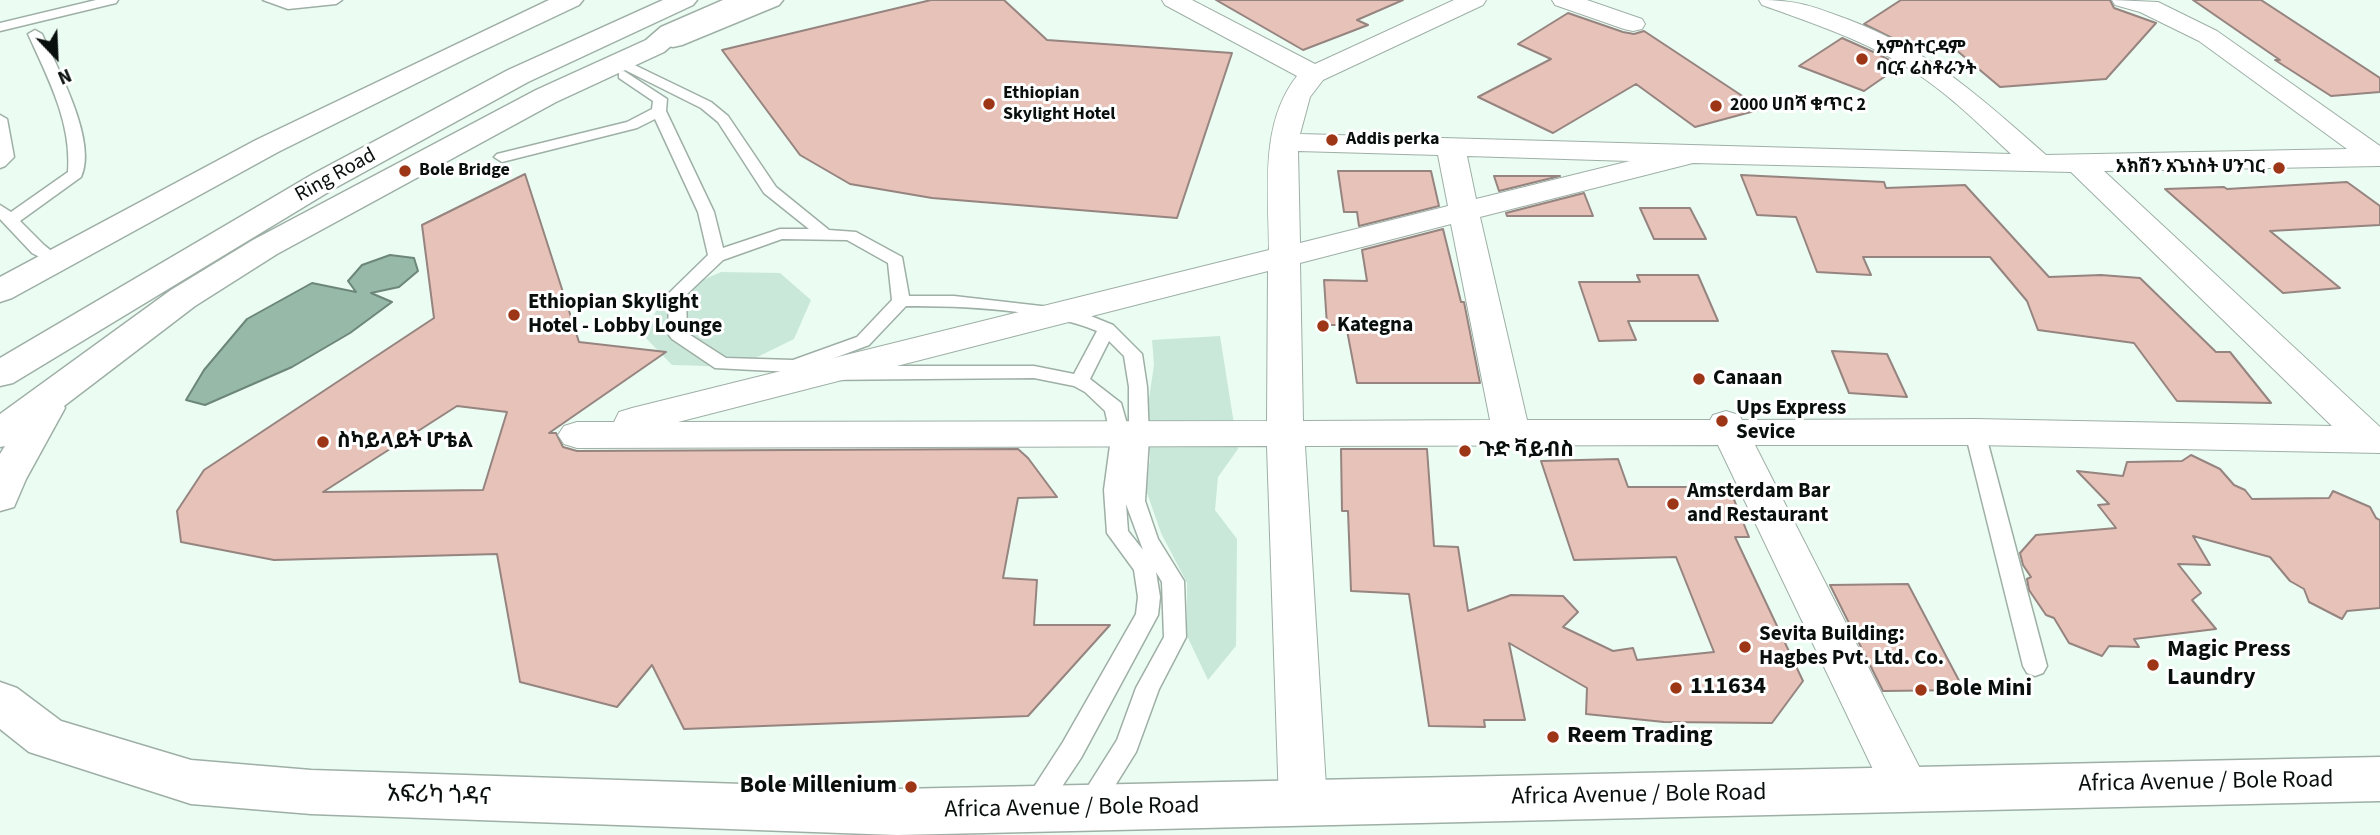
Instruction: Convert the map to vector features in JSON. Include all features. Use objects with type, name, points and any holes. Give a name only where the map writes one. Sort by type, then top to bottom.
[{"type":"main road","points":[[0,292],[267,146],[459,51],[570,0]]},
{"type":"main road","points":[[655,46],[685,25],[744,0]]},
{"type":"main road","points":[[0,434],[183,298],[265,247],[450,145],[546,96],[655,46],[769,0]]},
{"type":"main road","name":"Ring Road","points":[[0,344],[347,145],[516,56],[663,3]]},
{"type":"main road","name":"Ring Road","points":[[0,374],[324,181],[518,76],[663,3]]},
{"type":"main road","points":[[0,496],[6,479],[57,390]]},
{"type":"main road","name":"አፍሪካ ጎዳና","points":[[0,702],[46,737],[191,782],[311,792],[897,812]]},
{"type":"main road","name":"Africa Avenue / Bole Road","points":[[897,812],[2380,779]]},
{"type":"street","points":[[1174,0],[1314,74]]},
{"type":"street","points":[[1303,803],[1284,422],[1284,142],[1290,103],[1314,74],[1474,0]]},
{"type":"street","points":[[1564,0],[1633,24]]},
{"type":"street","points":[[1771,0],[1836,23],[1911,59],[1937,77],[2039,164]]},
{"type":"street","points":[[2124,0],[2149,7],[2208,36],[2378,157]]},
{"type":"street","points":[[1284,142],[2039,164],[2378,157]]},
{"type":"street","points":[[1450,146],[1508,423]]},
{"type":"street","points":[[577,435],[1696,153]]},
{"type":"street","points":[[2079,164],[2374,440]]},
{"type":"street","points":[[1284,422],[1726,424]]},
{"type":"street","points":[[577,435],[1726,424]]},
{"type":"street","points":[[1726,424],[1906,790]]},
{"type":"street","points":[[577,435],[1975,432],[2374,440]]},
{"type":"lane","points":[[0,27],[111,0]]},
{"type":"lane","points":[[269,0],[271,3],[299,5],[336,0]]},
{"type":"lane","points":[[35,34],[66,104],[78,162],[76,174],[5,215],[38,249],[56,261]]},
{"type":"lane","points":[[614,65],[660,99],[659,111],[706,212],[717,256]]},
{"type":"lane","points":[[614,65],[706,105],[723,119],[770,190],[824,234]]},
{"type":"lane","points":[[502,157],[632,125],[659,111]]},
{"type":"lane","points":[[0,119],[6,157],[0,163]]},
{"type":"lane","points":[[901,301],[896,261],[850,234],[780,234],[717,256],[677,294],[678,335],[722,364],[794,366],[817,374],[1034,372],[1079,381],[1114,408],[1121,438],[1114,490],[1118,533],[1145,568],[1149,597],[1147,615],[1072,750],[1032,810]]},
{"type":"lane","points":[[794,366],[863,341],[901,301],[954,301],[1076,316],[1107,330],[1133,354],[1138,387],[1139,438],[1135,502],[1148,540],[1173,581],[1175,637],[1148,688],[1127,745],[1087,808]]},
{"type":"lane","points":[[1079,381],[1107,330]]},
{"type":"lane","points":[[1975,432],[2035,666]]},
{"type":"shaded area","points":[[390,255],[414,258],[418,271],[399,287],[371,293],[392,302],[350,333],[292,367],[205,405],[186,400],[204,370],[247,319],[312,283],[356,292],[348,281],[362,265]]},
{"type":"shaded area","points":[[721,272],[780,273],[811,300],[794,339],[737,367],[672,365],[643,335],[664,297]]},
{"type":"shaded area","points":[[1220,336],[1238,449],[1218,477],[1215,510],[1237,539],[1236,646],[1208,680],[1187,636],[1187,583],[1161,533],[1146,490],[1150,458],[1147,412],[1154,365],[1152,340]]},
{"type":"building","name":"Ethiopian Skylight Hotel","points":[[931,0],[1004,0],[1047,40],[1232,53],[1177,218],[932,198],[850,184],[800,155],[722,50]]},
{"type":"building","points":[[1216,0],[1403,0],[1357,20],[1368,25],[1303,50]]},
{"type":"building","points":[[1901,0],[2110,0],[2114,8],[2156,23],[2106,79],[2000,87],[1942,38],[1920,52],[1864,24]]},
{"type":"building","points":[[2193,0],[2261,0],[2380,78],[2380,92],[2331,96],[2275,60],[2280,60]]},
{"type":"building","points":[[1568,13],[1623,32],[1634,34],[1644,31],[1762,109],[1695,127],[1636,84],[1553,133],[1478,97],[1551,59],[1518,44]]},
{"type":"building","points":[[1842,38],[1900,66],[1864,91],[1799,66]]},
{"type":"building","points":[[1338,171],[1431,171],[1439,206],[1359,226],[1357,212],[1344,212]]},
{"type":"building","points":[[525,174],[579,342],[666,352],[549,433],[556,433],[563,447],[577,451],[1018,449],[1057,497],[1018,498],[1003,578],[1037,580],[1034,625],[1110,625],[1028,716],[684,729],[652,665],[617,707],[520,682],[497,554],[274,560],[181,542],[177,511],[204,470],[434,318],[422,225]],"holes":[[[457,406],[507,412],[483,490],[323,492]]]},
{"type":"building","points":[[1741,175],[1884,182],[1886,188],[1965,185],[2049,277],[2101,275],[2140,278],[2216,352],[2230,352],[2271,403],[2177,401],[2134,343],[2038,330],[2027,301],[1990,257],[1863,257],[1871,275],[1817,272],[1796,217],[1757,215]]},
{"type":"building","points":[[1494,176],[1560,176],[1499,191]]},
{"type":"building","points":[[2347,182],[2380,206],[2380,225],[2270,231],[2340,288],[2283,293],[2165,189],[2227,189]]},
{"type":"building","points":[[1584,193],[1593,216],[1507,216],[1506,213]]},
{"type":"building","points":[[1640,208],[1690,208],[1706,239],[1654,239]]},
{"type":"building","points":[[1443,229],[1461,302],[1464,302],[1480,383],[1357,383],[1346,325],[1327,325],[1324,280],[1367,281],[1362,250]]},
{"type":"building","points":[[1637,275],[1698,275],[1718,321],[1628,321],[1636,340],[1599,341],[1579,282],[1640,282]]},
{"type":"building","points":[[1832,351],[1887,354],[1907,397],[1849,393]]},
{"type":"building","points":[[1341,449],[1427,449],[1434,546],[1458,547],[1468,611],[1511,595],[1563,596],[1578,612],[1563,627],[1613,651],[1633,648],[1637,660],[1714,652],[1676,557],[1574,560],[1541,461],[1618,459],[1628,487],[1729,487],[1749,537],[1735,537],[1803,681],[1772,723],[1664,722],[1586,714],[1587,688],[1509,643],[1525,720],[1484,720],[1485,727],[1429,726],[1409,594],[1351,591],[1348,511],[1342,511]]},
{"type":"building","points":[[2191,455],[2220,469],[2252,499],[2329,498],[2333,491],[2370,507],[2380,520],[2380,608],[2347,611],[2342,619],[2309,602],[2304,589],[2290,581],[2270,557],[2193,536],[2210,565],[2178,564],[2201,593],[2192,600],[2216,629],[2134,639],[2139,647],[2109,646],[2102,656],[2069,643],[2054,618],[2046,615],[2029,590],[2027,579],[2031,577],[2023,565],[2020,553],[2036,535],[2116,528],[2098,505],[2109,504],[2077,471],[2123,476],[2127,462],[2182,461]]},
{"type":"building","points":[[1908,584],[1964,690],[1883,691],[1830,585]]},
{"type":"place","name":"አምስተርዳም ባርና ሬስቶራንት","points":[[1862,59]]},
{"type":"place","name":"Ethiopian Skylight Hotel","points":[[989,104]]},
{"type":"place","name":"2000 ሀበሻ ቁጥር 2","points":[[1716,106]]},
{"type":"place","name":"Addis perka","points":[[1332,140]]},
{"type":"place","name":"አክሽን አጌነስት ሀንገር","points":[[2279,168]]},
{"type":"place","name":"Bole Bridge","points":[[405,171]]},
{"type":"place","name":"Ethiopian Skylight Hotel - Lobby Lounge","points":[[514,315]]},
{"type":"place","name":"Kategna","points":[[1323,326]]},
{"type":"place","name":"Canaan","points":[[1699,379]]},
{"type":"place","name":"Ups Express Sevice","points":[[1722,421]]},
{"type":"place","name":"ስካይላይት ሆቴል","points":[[323,442]]},
{"type":"place","name":"ጉድ ቫይብስ","points":[[1465,451]]},
{"type":"place","name":"Amsterdam Bar and Restaurant","points":[[1673,504]]},
{"type":"place","name":"Sevita Building: Hagbes Pvt. Ltd. Co.","points":[[1745,647]]},
{"type":"place","name":"Magic Press Laundry","points":[[2153,665]]},
{"type":"place","name":"111634","points":[[1676,688]]},
{"type":"place","name":"Bole Mini","points":[[1921,690]]},
{"type":"place","name":"Reem Trading","points":[[1553,737]]},
{"type":"place","name":"Bole Millenium","points":[[911,787]]}]
